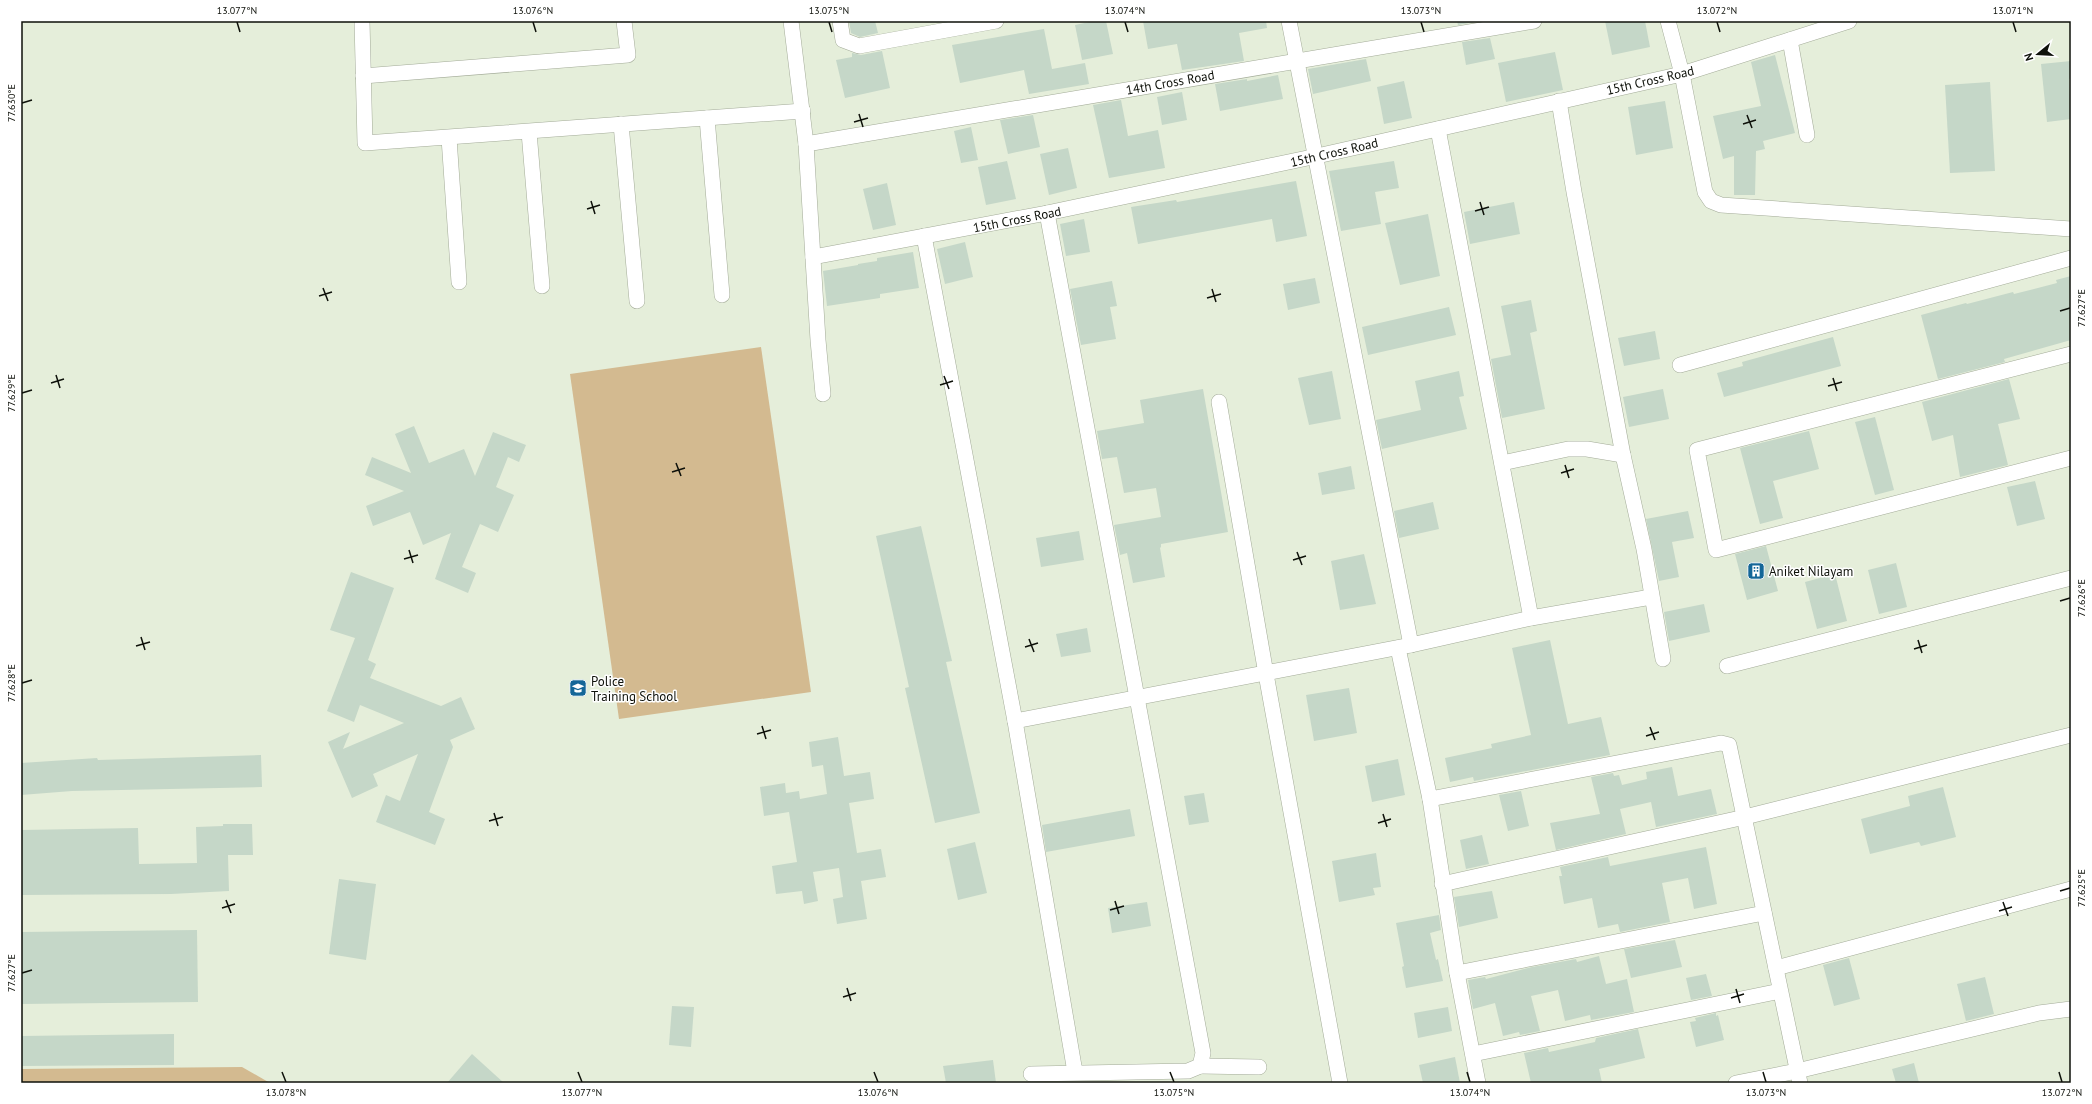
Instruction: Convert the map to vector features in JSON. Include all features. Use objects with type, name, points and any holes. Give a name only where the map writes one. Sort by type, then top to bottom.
[{"type":"street","points":[[362,21],[364,143],[803,111]]},
{"type":"street","points":[[363,76],[628,55],[624,21]]},
{"type":"street","points":[[791,21],[806,144],[818,340],[824,394]]},
{"type":"street","points":[[840,21],[843,40],[859,46],[996,21]]},
{"type":"street","points":[[1289,21],[1317,156],[1404,646],[1430,799],[1442,884],[1478,1083]]},
{"type":"street","name":"14th Cross Road","points":[[806,144],[1534,21]]},
{"type":"street","points":[[1668,21],[1682,74],[1706,192],[1711,201],[1721,205],[2071,229]]},
{"type":"street","name":"15th Cross Road","points":[[813,257],[1047,213],[1317,156],[1682,74],[1849,21]]},
{"type":"street","points":[[1790,40],[1808,135]]},
{"type":"street","points":[[1558,101],[1623,455],[1644,550],[1662,659]]},
{"type":"street","points":[[708,118],[722,295]]},
{"type":"street","points":[[621,124],[637,301]]},
{"type":"street","points":[[1438,129],[1531,618]]},
{"type":"street","points":[[529,132],[542,286]]},
{"type":"street","points":[[449,138],[459,282]]},
{"type":"street","points":[[1047,213],[1203,1053],[1200,1066]]},
{"type":"street","points":[[924,236],[1015,721],[1075,1072]]},
{"type":"street","points":[[1680,365],[2071,258]]},
{"type":"street","points":[[2071,354],[1697,450],[1716,550],[2071,458]]},
{"type":"street","points":[[1219,402],[1266,674],[1340,1083]]},
{"type":"street","points":[[1502,464],[1568,449],[1587,449],[1623,455]]},
{"type":"street","points":[[1727,666],[2071,578]]},
{"type":"street","points":[[1015,721],[1136,697],[1266,674],[1531,618],[1651,597]]},
{"type":"street","points":[[1442,884],[1745,817],[2071,735]]},
{"type":"street","points":[[1430,799],[1721,743],[1729,745],[1798,1077]]},
{"type":"street","points":[[1776,968],[2071,889]]},
{"type":"street","points":[[1457,972],[1764,913]]},
{"type":"street","points":[[1473,1054],[1780,991]]},
{"type":"street","points":[[1736,1083],[1798,1077],[2039,1013],[2071,1009]]},
{"type":"street","points":[[1030,1074],[1188,1071],[1200,1066],[1259,1067]]},
{"type":"shaded area","points":[[761,347],[811,692],[619,719],[570,374]]},
{"type":"shaded area","points":[[242,1067],[270,1083],[21,1083],[21,1069]]},
{"type":"building","points":[[849,21],[875,21],[878,33],[860,37],[851,33]]},
{"type":"building","points":[[1094,21],[1106,21],[1113,54],[1082,60],[1075,25]]},
{"type":"building","points":[[1143,21],[1266,21],[1267,28],[1239,33],[1244,61],[1182,70],[1177,44],[1148,49]]},
{"type":"building","points":[[1457,21],[1480,21],[1458,25]]},
{"type":"building","points":[[1605,21],[1645,21],[1650,47],[1612,55]]},
{"type":"building","points":[[1044,29],[1052,69],[1085,63],[1089,84],[1029,94],[1024,70],[960,83],[952,45]]},
{"type":"building","points":[[1490,38],[1495,59],[1466,65],[1462,42]]},
{"type":"building","points":[[882,51],[890,88],[845,98],[836,60],[852,57],[852,53],[861,55]]},
{"type":"building","points":[[1555,52],[1563,90],[1506,102],[1498,63]]},
{"type":"building","points":[[1775,55],[1795,133],[1763,141],[1765,149],[1756,151],[1755,195],[1734,195],[1734,156],[1723,159],[1713,116],[1761,106],[1751,62]]},
{"type":"building","points":[[1366,59],[1371,81],[1313,94],[1308,69]]},
{"type":"building","points":[[2071,61],[2071,78],[2069,79],[2071,119],[2047,122],[2041,64]]},
{"type":"building","points":[[1278,75],[1283,99],[1220,111],[1215,84],[1247,79],[1247,81]]},
{"type":"building","points":[[1404,81],[1412,118],[1384,124],[1377,87]]},
{"type":"building","points":[[1990,82],[1995,171],[1950,173],[1945,85]]},
{"type":"building","points":[[1182,92],[1187,120],[1162,125],[1157,97]]},
{"type":"building","points":[[1121,100],[1128,136],[1158,130],[1165,168],[1109,178],[1093,105]]},
{"type":"building","points":[[1665,101],[1673,148],[1636,155],[1628,107]]},
{"type":"building","points":[[1033,115],[1040,147],[1008,154],[1000,120]]},
{"type":"building","points":[[971,127],[978,160],[961,163],[954,131]]},
{"type":"building","points":[[1068,148],[1077,188],[1049,195],[1040,154]]},
{"type":"building","points":[[1007,161],[1016,199],[986,205],[978,167]]},
{"type":"building","points":[[1394,161],[1399,188],[1375,192],[1381,224],[1341,231],[1329,171]]},
{"type":"building","points":[[1296,181],[1307,236],[1276,242],[1272,219],[1138,244],[1131,207],[1176,200],[1177,202]]},
{"type":"building","points":[[887,183],[896,225],[873,230],[863,189]]},
{"type":"building","points":[[1514,202],[1520,234],[1470,244],[1464,212]]},
{"type":"building","points":[[1428,214],[1440,276],[1400,285],[1385,223]]},
{"type":"building","points":[[1084,219],[1090,252],[1066,256],[1060,224]]},
{"type":"building","points":[[965,242],[973,277],[945,284],[937,249]]},
{"type":"building","points":[[913,252],[919,288],[880,294],[880,298],[827,306],[823,271],[877,261],[877,258]]},
{"type":"building","points":[[2071,276],[2071,340],[2004,359],[2005,362],[1938,379],[1921,315],[1966,303],[1967,304],[2013,292],[2014,294],[2057,283],[2056,280]]},
{"type":"building","points":[[1315,278],[1320,303],[1288,310],[1283,284]]},
{"type":"building","points":[[1112,281],[1117,306],[1110,307],[1116,339],[1081,345],[1070,289]]},
{"type":"building","points":[[1531,300],[1537,331],[1530,333],[1545,409],[1502,418],[1491,359],[1511,355],[1501,306]]},
{"type":"building","points":[[1449,307],[1456,335],[1368,355],[1362,327]]},
{"type":"building","points":[[1655,331],[1660,359],[1624,366],[1618,338]]},
{"type":"building","points":[[1833,337],[1841,366],[1724,397],[1717,373],[1743,366],[1742,362]]},
{"type":"building","points":[[1332,371],[1341,419],[1309,425],[1298,378]]},
{"type":"building","points":[[1459,371],[1464,396],[1459,397],[1467,429],[1382,449],[1376,420],[1421,410],[1415,381]]},
{"type":"building","points":[[2009,379],[2020,419],[1998,424],[2008,465],[1960,477],[1953,435],[1932,441],[1922,402]]},
{"type":"building","points":[[1203,389],[1228,532],[1161,544],[1160,548],[1165,577],[1133,583],[1127,553],[1120,555],[1114,525],[1161,517],[1156,488],[1124,493],[1117,457],[1102,459],[1097,431],[1144,423],[1140,400]]},
{"type":"building","points":[[1663,389],[1669,419],[1629,427],[1623,397]]},
{"type":"building","points":[[1875,417],[1894,490],[1875,495],[1855,422]]},
{"type":"building","points":[[414,426],[429,463],[464,449],[475,476],[493,432],[526,445],[519,462],[508,457],[496,487],[514,495],[498,532],[480,524],[462,567],[476,573],[468,593],[435,579],[451,533],[423,545],[410,512],[373,526],[366,506],[404,491],[365,475],[372,457],[411,473],[395,434]]},
{"type":"building","points":[[1809,431],[1819,469],[1773,481],[1783,518],[1760,524],[1740,448]]},
{"type":"building","points":[[1351,466],[1355,489],[1322,495],[1318,473]]},
{"type":"building","points":[[2035,481],[2045,519],[2017,526],[2007,487]]},
{"type":"building","points":[[1433,502],[1439,529],[1399,538],[1394,511]]},
{"type":"building","points":[[1688,511],[1694,538],[1672,542],[1679,577],[1659,581],[1646,519]]},
{"type":"building","points":[[921,526],[952,661],[946,662],[980,813],[935,823],[905,688],[909,687],[876,536]]},
{"type":"building","points":[[1079,531],[1084,560],[1041,567],[1036,538]]},
{"type":"building","name":"Aniket Nilayam","points":[[1766,546],[1778,591],[1747,600],[1735,554]]},
{"type":"building","points":[[1364,554],[1376,604],[1340,610],[1331,561]]},
{"type":"building","points":[[1896,563],[1907,607],[1879,614],[1868,570]]},
{"type":"building","points":[[351,572],[394,588],[368,660],[376,664],[370,678],[441,706],[461,697],[475,729],[450,740],[453,747],[429,812],[445,819],[435,845],[376,822],[386,795],[400,801],[418,754],[373,774],[378,786],[352,798],[328,742],[350,732],[343,749],[404,723],[360,705],[354,722],[327,711],[355,638],[330,630]]},
{"type":"building","points":[[1835,574],[1847,621],[1817,629],[1805,582]]},
{"type":"building","points":[[1704,604],[1710,632],[1669,641],[1664,612]]},
{"type":"building","points":[[1087,628],[1091,652],[1061,657],[1056,634]]},
{"type":"building","points":[[1550,640],[1568,724],[1601,717],[1610,755],[1474,781],[1473,777],[1450,782],[1445,758],[1492,748],[1491,744],[1531,735],[1512,648]]},
{"type":"building","points":[[1349,688],[1357,733],[1314,741],[1306,695]]},
{"type":"building","points":[[838,737],[844,776],[870,772],[874,799],[849,803],[857,853],[881,849],[886,877],[861,881],[867,919],[837,924],[833,899],[843,897],[839,868],[813,872],[818,901],[804,904],[802,891],[776,894],[772,866],[797,862],[789,812],[764,816],[760,787],[785,783],[786,793],[799,791],[800,799],[827,794],[823,765],[812,767],[809,742]]},
{"type":"building","points":[[261,755],[262,787],[72,791],[21,795],[21,763],[97,758],[98,760]]},
{"type":"building","points":[[1398,759],[1405,795],[1372,802],[1365,766]]},
{"type":"building","points":[[1672,767],[1678,796],[1711,789],[1717,814],[1656,827],[1651,802],[1620,809],[1626,834],[1556,850],[1550,823],[1600,814],[1591,777],[1613,773],[1614,776],[1619,775],[1622,785],[1647,779],[1646,772]]},
{"type":"building","points":[[1943,787],[1956,837],[1921,846],[1919,842],[1870,854],[1861,819],[1910,806],[1908,796]]},
{"type":"building","points":[[1521,791],[1529,826],[1508,831],[1499,795]]},
{"type":"building","points":[[1204,793],[1209,822],[1189,825],[1184,796]]},
{"type":"building","points":[[1130,809],[1135,836],[1046,852],[1042,825]]},
{"type":"building","points":[[223,824],[252,824],[253,855],[228,855],[229,891],[171,894],[21,895],[21,830],[138,828],[139,864],[197,863],[196,827],[223,826]]},
{"type":"building","points":[[1482,835],[1489,864],[1466,869],[1460,840]]},
{"type":"building","points":[[975,842],[987,893],[958,900],[947,849]]},
{"type":"building","points":[[1706,847],[1717,904],[1694,909],[1688,878],[1662,883],[1670,922],[1620,932],[1618,924],[1598,928],[1592,898],[1564,904],[1559,876],[1562,876],[1560,867],[1608,857],[1610,866]]},
{"type":"building","points":[[1376,853],[1381,887],[1373,888],[1375,895],[1339,902],[1332,861]]},
{"type":"building","points":[[339,879],[376,884],[366,960],[329,954]]},
{"type":"building","points":[[1492,891],[1498,918],[1459,927],[1454,897]]},
{"type":"building","points":[[1147,902],[1151,926],[1112,933],[1108,908]]},
{"type":"building","points":[[1439,915],[1441,930],[1430,933],[1436,960],[1438,959],[1443,981],[1406,988],[1402,967],[1404,966],[1396,923]]},
{"type":"building","points":[[197,930],[198,1002],[21,1004],[21,932]]},
{"type":"building","points":[[1675,940],[1682,967],[1631,978],[1624,949]]},
{"type":"building","points":[[1599,956],[1606,984],[1627,979],[1634,1012],[1591,1020],[1590,1015],[1565,1021],[1558,990],[1531,996],[1540,1031],[1520,1035],[1519,1032],[1503,1036],[1495,1003],[1473,1009],[1468,980],[1485,977],[1486,979],[1532,967],[1576,959],[1577,962]]},
{"type":"building","points":[[1849,958],[1860,999],[1834,1006],[1823,965]]},
{"type":"building","points":[[1706,974],[1712,996],[1691,1000],[1686,978]]},
{"type":"building","points":[[1985,977],[1994,1014],[1966,1021],[1957,984]]},
{"type":"building","points":[[672,1006],[694,1007],[691,1047],[669,1045]]},
{"type":"building","points":[[1448,1007],[1452,1031],[1418,1038],[1414,1013]]},
{"type":"building","points":[[1716,1013],[1716,1016],[1718,1015],[1724,1040],[1696,1047],[1690,1022],[1696,1021],[1695,1018]]},
{"type":"building","points":[[1638,1029],[1645,1058],[1599,1069],[1602,1083],[1531,1083],[1524,1053],[1548,1048],[1549,1052],[1595,1042],[1596,1038]]},
{"type":"building","points":[[174,1034],[174,1065],[21,1066],[21,1036]]},
{"type":"building","points":[[472,1054],[504,1083],[447,1083]]},
{"type":"building","points":[[1455,1057],[1460,1083],[1423,1083],[1419,1065]]},
{"type":"building","points":[[993,1060],[996,1083],[946,1083],[943,1066]]},
{"type":"building","points":[[1914,1063],[1919,1083],[1896,1083],[1892,1069]]},
{"type":"place","name":"Aniket Nilayam","points":[[1756,571]]},
{"type":"place","name":"Police Training School","points":[[578,688]]}]
